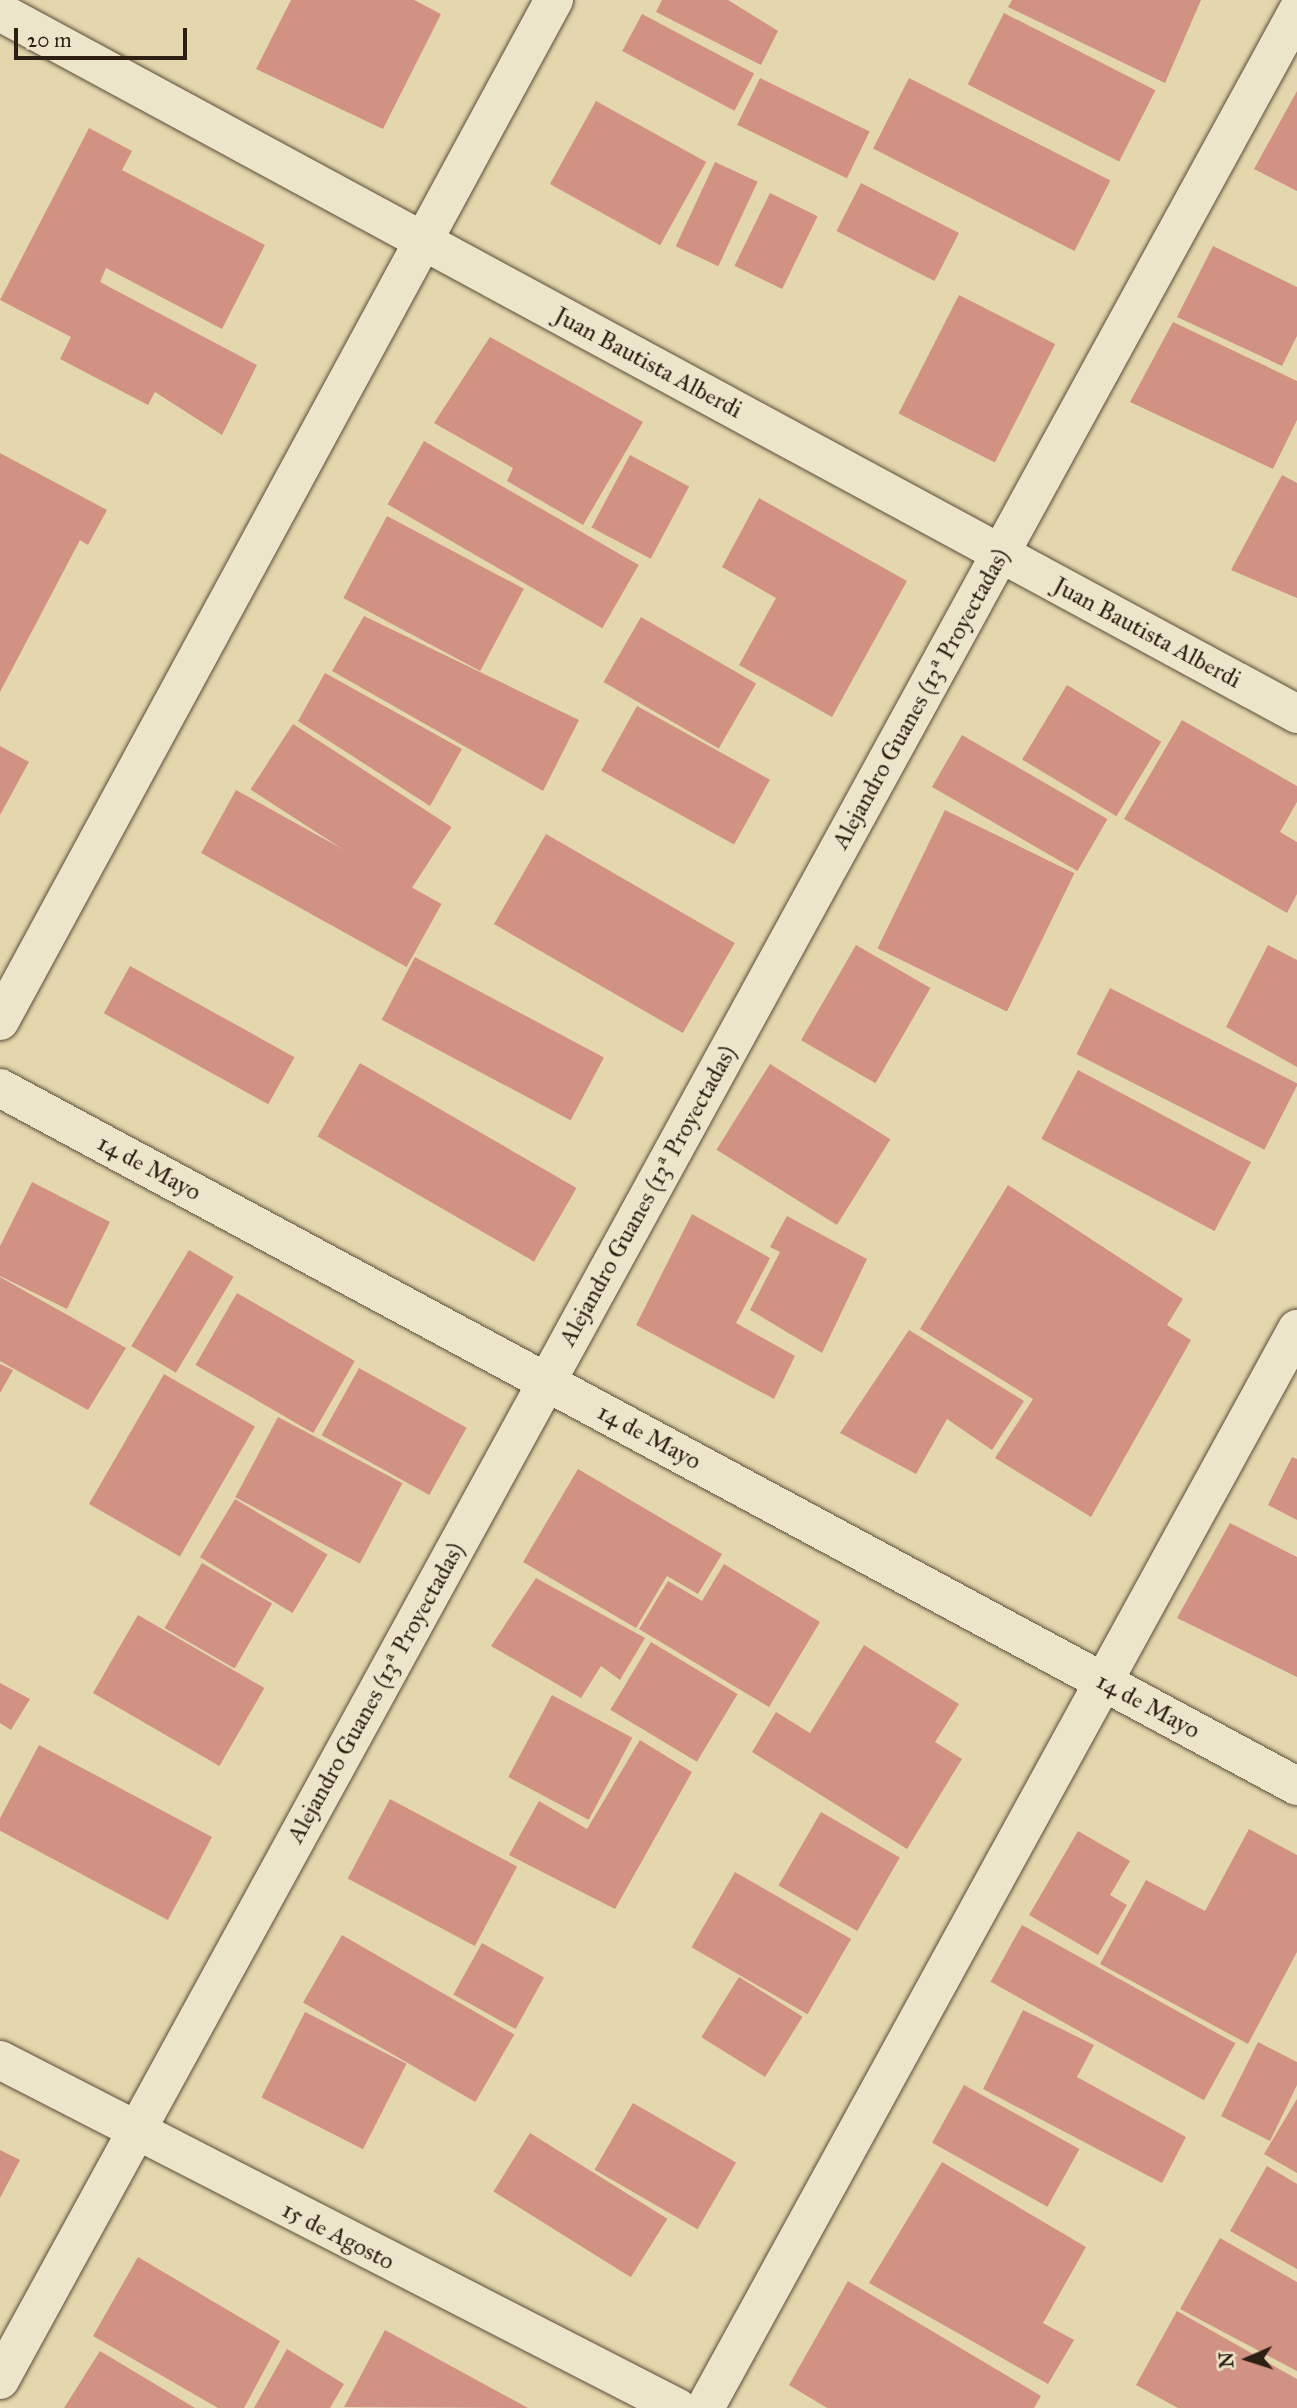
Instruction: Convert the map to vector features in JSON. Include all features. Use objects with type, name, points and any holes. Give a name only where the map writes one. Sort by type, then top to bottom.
[{"type":"street","points":[[0,1021],[554,0]]},
{"type":"street","name":"Juan Bautista Alberdi","points":[[0,12],[1297,714]]},
{"type":"street","name":"Alejandro Guanes (13ª Proyectadas)","points":[[0,2380],[1297,12]]},
{"type":"street","name":"14 de Mayo","points":[[0,1087],[1297,1786]]},
{"type":"street","points":[[705,2408],[1297,1329]]},
{"type":"street","name":"15 de Agosto","points":[[0,2060],[135,2133],[678,2408]]},
{"type":"building","points":[[291,0],[414,0],[441,14],[383,129],[256,69]]},
{"type":"building","points":[[662,0],[728,0],[778,31],[761,65],[656,12]]},
{"type":"building","points":[[1012,0],[1201,0],[1165,83],[1008,7]]},
{"type":"building","points":[[1004,13],[1155,90],[1119,161],[968,84]]},
{"type":"building","points":[[642,14],[754,74],[734,111],[622,51]]},
{"type":"building","points":[[760,78],[870,131],[847,178],[737,125]]},
{"type":"building","points":[[909,78],[1110,181],[1075,251],[873,148]]},
{"type":"building","points":[[1297,91],[1297,191],[1254,169]]},
{"type":"building","points":[[596,101],[706,162],[660,245],[550,184]]},
{"type":"building","points":[[89,128],[132,151],[122,170],[265,245],[222,329],[106,268],[100,282],[257,365],[222,435],[155,392],[148,405],[60,359],[71,337],[0,300]]},
{"type":"building","points":[[715,162],[758,182],[718,266],[676,246]]},
{"type":"building","points":[[861,183],[959,233],[934,281],[836,231]]},
{"type":"building","points":[[770,193],[818,216],[782,289],[734,266]]},
{"type":"building","points":[[1213,246],[1297,287],[1297,336],[1282,366],[1177,317]]},
{"type":"building","points":[[959,295],[1055,344],[995,463],[899,414]]},
{"type":"building","points":[[1173,322],[1297,381],[1297,420],[1273,469],[1130,402]]},
{"type":"building","points":[[490,337],[643,422],[583,525],[507,481],[513,468],[434,423]]},
{"type":"building","points":[[424,441],[639,565],[602,628],[388,504]]},
{"type":"building","points":[[0,453],[107,510],[88,545],[80,540],[0,692]]},
{"type":"building","points":[[630,455],[689,486],[651,559],[592,527]]},
{"type":"building","points":[[1282,475],[1297,483],[1297,598],[1231,570]]},
{"type":"building","points":[[759,498],[907,581],[832,717],[739,665],[776,598],[722,567]]},
{"type":"building","points":[[387,516],[524,589],[480,671],[343,598]]},
{"type":"building","points":[[364,616],[579,720],[543,791],[332,671]]},
{"type":"building","points":[[641,617],[756,684],[719,748],[604,682]]},
{"type":"building","points":[[325,673],[462,749],[430,806],[298,721]]},
{"type":"building","points":[[1067,685],[1161,742],[1116,816],[1022,760]]},
{"type":"building","points":[[637,706],[770,780],[734,844],[601,771]]},
{"type":"building","points":[[1182,720],[1297,786],[1297,802],[1280,832],[1297,842],[1297,894],[1287,913],[1124,819]]},
{"type":"building","points":[[293,724],[452,827],[409,892],[251,789]]},
{"type":"building","points":[[962,735],[1107,819],[1077,871],[932,787]]},
{"type":"building","points":[[0,746],[29,762],[0,815]]},
{"type":"building","points":[[236,790],[442,904],[407,967],[201,853]]},
{"type":"building","points":[[945,810],[1074,873],[1007,1012],[877,948]]},
{"type":"building","points":[[546,834],[735,943],[683,1033],[494,924]]},
{"type":"building","points":[[856,945],[930,988],[875,1083],[801,1040]]},
{"type":"building","points":[[1268,945],[1297,960],[1297,1067],[1226,1027]]},
{"type":"building","points":[[415,957],[604,1057],[571,1120],[382,1020]]},
{"type":"building","points":[[130,966],[294,1057],[268,1104],[104,1013]]},
{"type":"building","points":[[1110,988],[1297,1083],[1264,1150],[1076,1054]]},
{"type":"building","points":[[360,1063],[577,1188],[534,1262],[318,1137]]},
{"type":"building","points":[[770,1064],[890,1139],[837,1225],[716,1150]]},
{"type":"building","points":[[1078,1070],[1251,1162],[1214,1231],[1041,1139]]},
{"type":"building","points":[[32,1182],[110,1222],[67,1309],[0,1276],[0,1246]]},
{"type":"building","points":[[1008,1185],[1183,1299],[1167,1325],[1191,1340],[1091,1517],[995,1458],[1033,1399],[920,1329]]},
{"type":"building","points":[[692,1214],[770,1258],[736,1323],[795,1356],[774,1399],[636,1325]]},
{"type":"building","points":[[787,1216],[867,1259],[822,1353],[750,1310],[780,1252],[770,1247]]},
{"type":"building","points":[[189,1250],[234,1277],[176,1373],[131,1346]]},
{"type":"building","points":[[0,1277],[126,1348],[88,1410],[0,1361]]},
{"type":"building","points":[[237,1293],[355,1361],[313,1433],[195,1365]]},
{"type":"building","points":[[909,1330],[1024,1401],[992,1450],[947,1419],[916,1474],[840,1433]]},
{"type":"building","points":[[0,1364],[13,1370],[0,1393]]},
{"type":"building","points":[[359,1368],[467,1428],[429,1495],[322,1435]]},
{"type":"building","points":[[164,1374],[255,1426],[180,1556],[89,1504]]},
{"type":"building","points":[[278,1417],[402,1483],[360,1564],[235,1497]]},
{"type":"building","points":[[1292,1457],[1297,1459],[1297,1520],[1268,1505]]},
{"type":"building","points":[[578,1469],[722,1554],[698,1594],[667,1576],[636,1628],[523,1562]]},
{"type":"building","points":[[235,1499],[328,1555],[293,1613],[200,1557]]},
{"type":"building","points":[[1230,1523],[1297,1557],[1297,1677],[1177,1618]]},
{"type":"building","points":[[202,1563],[272,1604],[235,1668],[164,1628]]},
{"type":"building","points":[[724,1564],[820,1622],[769,1707],[639,1629],[668,1581],[702,1601]]},
{"type":"building","points":[[536,1578],[645,1638],[620,1680],[601,1666],[581,1698],[491,1646]]},
{"type":"building","points":[[138,1615],[264,1688],[219,1766],[93,1693]]},
{"type":"building","points":[[651,1642],[738,1694],[697,1762],[610,1710]]},
{"type":"building","points":[[864,1645],[959,1704],[935,1742],[962,1759],[907,1849],[752,1752],[776,1712],[810,1733]]},
{"type":"building","points":[[0,1683],[30,1699],[11,1730],[0,1723]]},
{"type":"building","points":[[552,1695],[632,1738],[589,1820],[508,1777]]},
{"type":"building","points":[[640,1740],[692,1772],[615,1909],[509,1855],[539,1801],[587,1829]]},
{"type":"building","points":[[39,1745],[212,1837],[168,1920],[0,1831],[0,1818]]},
{"type":"building","points":[[390,1799],[517,1867],[475,1946],[348,1878]]},
{"type":"building","points":[[821,1812],[900,1858],[857,1931],[778,1886]]},
{"type":"building","points":[[1249,1829],[1297,1855],[1297,1952],[1248,2044],[1100,1964],[1146,1880],[1205,1911]]},
{"type":"building","points":[[1078,1831],[1130,1861],[1110,1895],[1127,1905],[1098,1955],[1029,1915]]},
{"type":"building","points":[[735,1872],[851,1939],[808,2014],[692,1947]]},
{"type":"building","points":[[1022,1925],[1235,2043],[1204,2100],[990,1982]]},
{"type":"building","points":[[342,1935],[514,2034],[475,2102],[303,2003]]},
{"type":"building","points":[[482,1943],[544,1977],[515,2029],[453,1995]]},
{"type":"building","points":[[739,1977],[803,2017],[765,2077],[701,2037]]},
{"type":"building","points":[[1023,2010],[1094,2045],[1077,2077],[1186,2137],[1162,2183],[983,2089]]},
{"type":"building","points":[[305,2012],[407,2064],[363,2149],[261,2098]]},
{"type":"building","points":[[1258,2042],[1297,2062],[1297,2085],[1270,2141],[1221,2116]]},
{"type":"building","points":[[964,2085],[1079,2149],[1047,2207],[932,2143]]},
{"type":"building","points":[[1297,2099],[1297,2173],[1264,2154]]},
{"type":"building","points":[[633,2103],[736,2162],[698,2229],[594,2170]]},
{"type":"building","points":[[530,2133],[667,2219],[631,2277],[493,2192]]},
{"type":"building","points":[[0,2150],[20,2160],[0,2198]]},
{"type":"building","points":[[942,2162],[1086,2247],[1043,2323],[1074,2340],[1048,2384],[869,2283]]},
{"type":"building","points":[[1267,2166],[1297,2184],[1297,2269],[1230,2231]]},
{"type":"building","points":[[1220,2238],[1297,2282],[1297,2371],[1180,2309]]},
{"type":"building","points":[[138,2257],[280,2341],[244,2408],[218,2408],[93,2336]]},
{"type":"building","points":[[848,2281],[1041,2396],[1034,2408],[827,2408],[789,2385]]},
{"type":"building","points":[[1177,2311],[1297,2379],[1297,2408],[1178,2408],[1136,2385]]},
{"type":"building","points":[[385,2330],[528,2408],[344,2407]]},
{"type":"building","points":[[287,2349],[344,2384],[330,2408],[254,2408]]},
{"type":"building","points":[[100,2351],[195,2408],[64,2408]]}]
